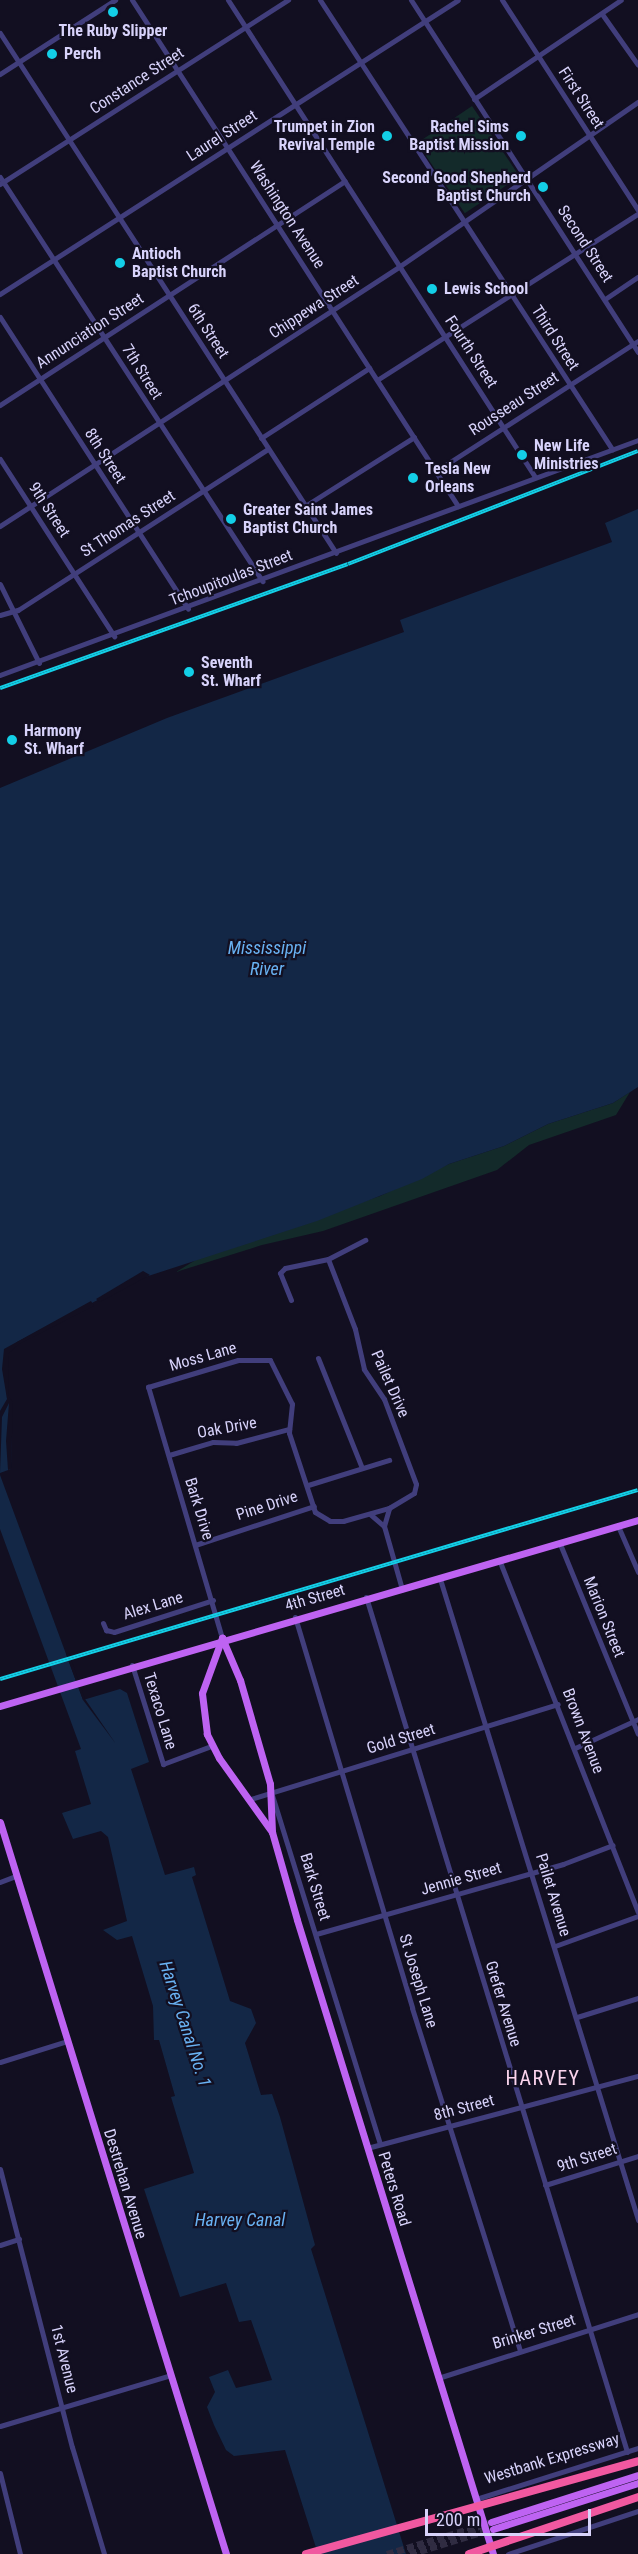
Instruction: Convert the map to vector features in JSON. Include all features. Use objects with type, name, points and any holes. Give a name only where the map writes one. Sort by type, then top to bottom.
[{"type":"highway","name":"Westbank Expressway","points":[[306,2554],[638,2461]]},
{"type":"highway","points":[[469,2554],[638,2497]]},
{"type":"main road","name":"4th Street","points":[[0,1704],[82,1682],[295,1617],[500,1562],[638,1520]]},
{"type":"main road","name":"Peters Road","points":[[222,1638],[201,1702],[212,1746],[272,1832],[493,2554]]},
{"type":"main road","name":"Bark Street","points":[[222,1638],[240,1680],[272,1793]]},
{"type":"main road","name":"Peters Road","points":[[272,1793],[272,1832]]},
{"type":"main road","name":"Destrehan Avenue","points":[[0,1822],[226,2554]]},
{"type":"main road","points":[[638,2475],[492,2525],[638,2483]]},
{"type":"street","points":[[0,74],[115,0]]},
{"type":"street","name":"Washington Avenue","points":[[132,0],[458,506]]},
{"type":"street","name":"Fourth Street","points":[[228,0],[535,477]]},
{"type":"street","name":"Constance Street","points":[[1,181],[70,141],[288,0]]},
{"type":"street","name":"Third Street","points":[[320,0],[612,449]]},
{"type":"street","name":"Second Street","points":[[411,0],[574,253],[635,342],[638,352]]},
{"type":"street","name":"Laurel Street","points":[[0,294],[458,0]]},
{"type":"street","name":"First Street","points":[[502,0],[591,135],[638,212]]},
{"type":"street","points":[[474,99],[539,58],[621,0]]},
{"type":"street","points":[[602,14],[638,65]]},
{"type":"street","name":"6th Street","points":[[0,33],[336,553]]},
{"type":"street","name":"Chippewa Street","points":[[0,526],[333,311],[638,102]]},
{"type":"street","name":"7th Street","points":[[1,181],[262,580]]},
{"type":"street","name":"Annunciation Street","points":[[0,405],[345,182]]},
{"type":"street","points":[[377,380],[638,212]]},
{"type":"street","points":[[605,299],[638,277]]},
{"type":"street","name":"8th Street","points":[[0,317],[188,609]]},
{"type":"street","name":"Rousseau Street","points":[[436,471],[635,342]]},
{"type":"street","points":[[261,438],[369,368]]},
{"type":"street","points":[[305,506],[414,437]]},
{"type":"street","name":"Tchoupitoulas Street","points":[[0,675],[188,609],[638,440]]},
{"type":"street","name":"St Thomas Street","points":[[0,615],[14,612],[268,449]]},
{"type":"street","name":"9th Street","points":[[0,459],[114,636]]},
{"type":"street","points":[[0,584],[39,663]]},
{"type":"street","points":[[291,1300],[280,1273],[328,1259],[365,1240]]},
{"type":"street","name":"Pailet Drive","points":[[314,1506],[322,1518],[330,1521],[370,1514],[389,1508],[414,1493],[416,1484],[384,1400],[364,1369],[355,1329],[328,1259]]},
{"type":"street","points":[[318,1358],[362,1468]]},
{"type":"street","name":"Moss Lane","points":[[148,1387],[238,1360],[267,1359],[276,1366],[292,1404],[289,1429]]},
{"type":"street","name":"Bark Drive","points":[[148,1387],[213,1600],[222,1638]]},
{"type":"street","points":[[289,1429],[314,1506]]},
{"type":"street","name":"Oak Drive","points":[[169,1455],[213,1442],[236,1443],[289,1429]]},
{"type":"street","points":[[308,1485],[389,1460]]},
{"type":"street","name":"Pine Drive","points":[[195,1545],[314,1506]]},
{"type":"street","points":[[389,1508],[384,1526],[402,1589]]},
{"type":"street","points":[[370,1514],[384,1526]]},
{"type":"street","points":[[618,1526],[638,1572]]},
{"type":"street","name":"Marion Street","points":[[560,1544],[635,1720],[638,1734]]},
{"type":"street","name":"Brown Avenue","points":[[500,1562],[636,1901],[638,1912]]},
{"type":"street","name":"Pailet Avenue","points":[[440,1579],[599,2087],[638,2220]]},
{"type":"street","name":"Grefer Avenue","points":[[366,1597],[627,2452]]},
{"type":"street","name":"Alex Lane","points":[[104,1623],[106,1630],[114,1632],[213,1600]]},
{"type":"street","name":"St Joseph Lane","points":[[295,1617],[448,2126],[520,2350]]},
{"type":"street","name":"Texaco Lane","points":[[132,1665],[162,1764],[212,1746]]},
{"type":"street","name":"Gold Street","points":[[251,1799],[558,1704]]},
{"type":"street","points":[[575,1748],[635,1720]]},
{"type":"street","name":"Bark Street","points":[[272,1793],[380,2144]]},
{"type":"street","name":"Jennie Street","points":[[316,1934],[532,1873],[613,1845]]},
{"type":"street","points":[[0,1882],[16,1876]]},
{"type":"street","points":[[555,1946],[638,1916]]},
{"type":"street","points":[[577,2017],[638,1998]]},
{"type":"street","points":[[0,2062],[67,2041]]},
{"type":"street","name":"8th Street","points":[[367,2148],[638,2076]]},
{"type":"street","name":"9th Street","points":[[545,2185],[638,2156]]},
{"type":"street","name":"1st Avenue","points":[[0,2169],[62,2409],[104,2554]]},
{"type":"street","points":[[0,2245],[19,2239]]},
{"type":"street","name":"Brinker Street","points":[[438,2378],[638,2314]]},
{"type":"street","points":[[0,2426],[171,2375]]},
{"type":"street","name":"Westbank Expressway","points":[[476,2499],[638,2448]]},
{"type":"street","points":[[0,2473],[20,2554]]},
{"type":"street","points":[[508,2554],[638,2511]]},
{"type":"green space","points":[[472,106],[520,176],[465,213],[417,143]]},
{"type":"green space","points":[[630,1092],[616,1115],[529,1145],[497,1170],[323,1231],[262,1245],[176,1272],[199,1258],[380,1196],[449,1164],[504,1146],[548,1124],[613,1103]]},
{"type":"water","name":"Mississippi River","points":[[638,509],[638,1087],[613,1103],[548,1124],[504,1146],[449,1164],[422,1179],[317,1221],[136,1280],[17,1342],[5,1353],[7,1399],[12,1404],[11,1469],[0,1473],[0,788],[167,718],[404,632],[400,620],[612,542],[605,523]]},
{"type":"water","name":"Harvey Canal","points":[[0,1475],[83,1700],[120,1689],[127,1693],[149,1762],[131,1769],[165,1875],[194,1867],[196,1875],[192,1877],[230,2001],[251,2009],[256,2023],[245,2043],[261,2095],[272,2094],[280,2117],[315,2245],[311,2249],[406,2554],[318,2554],[285,2450],[234,2456],[226,2450],[207,2407],[215,2392],[209,2377],[228,2370],[236,2388],[272,2380],[251,2320],[239,2322],[226,2283],[180,2297],[144,2189],[194,2173],[171,2097],[175,2096],[159,2040],[154,2040],[153,2006],[132,1936],[117,1940],[103,1930],[127,1921],[108,1837],[101,1831],[73,1839],[62,1813],[91,1804],[75,1751],[81,1749],[0,1529]]},
{"type":"pier","points":[[143,1271],[150,1275],[100,1302],[96,1299]]},
{"type":"pier","points":[[91,1301],[94,1306],[19,1344],[8,1354],[9,1397],[13,1402],[11,1469],[8,1470],[6,1441],[9,1403],[2,1417],[0,1473],[0,1411],[7,1399],[2,1369],[4,1349]]},
{"type":"pier","points":[[69,1653],[85,1699],[116,1744],[83,1700],[66,1654]]},
{"type":"tunnel","points":[[387,2554],[489,2523]]},
{"type":"tunnel","points":[[410,2554],[491,2529]]},
{"type":"railway","points":[[0,688],[348,564],[638,451]]},
{"type":"railway","points":[[0,1679],[638,1490]]},
{"type":"place","name":"The Ruby Slipper","points":[[113,12]]},
{"type":"place","name":"Perch","points":[[52,54]]},
{"type":"place","name":"Trumpet in Zion Revival Temple","points":[[387,136]]},
{"type":"place","name":"Rachel Sims Baptist Mission","points":[[521,136]]},
{"type":"place","name":"Second Good Shepherd Baptist Church","points":[[543,187]]},
{"type":"place","name":"Antioch Baptist Church","points":[[120,263]]},
{"type":"place","name":"Lewis School","points":[[432,289]]},
{"type":"place","name":"New Life Ministries","points":[[522,455]]},
{"type":"place","name":"Tesla New Orleans","points":[[413,478]]},
{"type":"place","name":"Greater Saint James Baptist Church","points":[[231,519]]},
{"type":"place","name":"Seventh St. Wharf","points":[[189,672]]},
{"type":"place","name":"Harmony St. Wharf","points":[[12,740]]},
{"type":"district","name":"HARVEY","points":[[543,2078]]},
{"type":"water label","name":"Harvey Canal No. 1","points":[[185,2024]]}]
